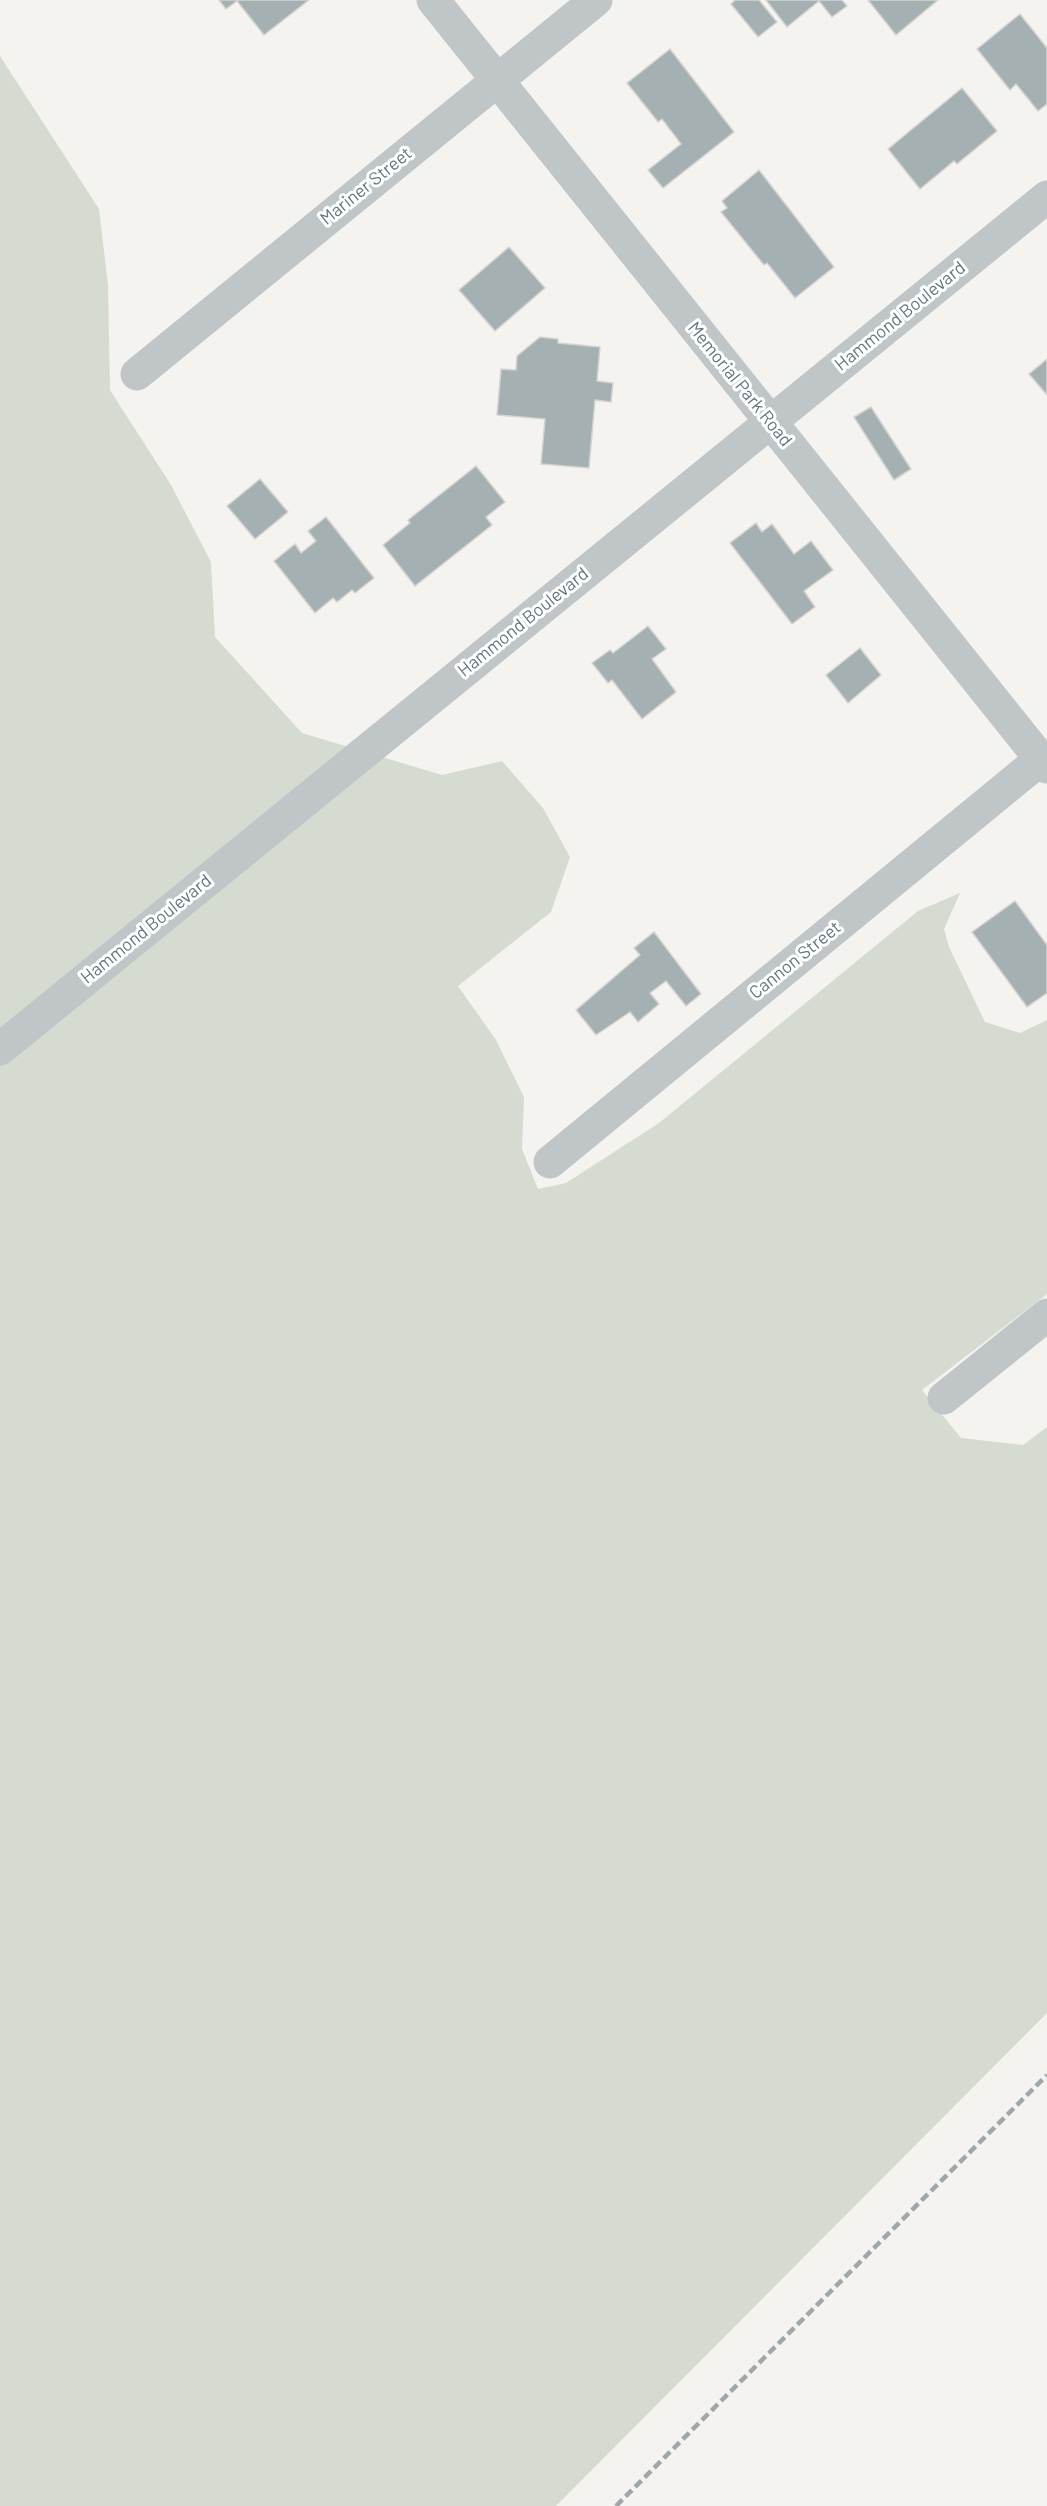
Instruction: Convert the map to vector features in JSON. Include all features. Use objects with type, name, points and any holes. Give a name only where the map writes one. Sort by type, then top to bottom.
[{"type":"street","name":"Memorial Park Road","points":[[433,0],[1044,763]]},
{"type":"street","name":"Mariner Street","points":[[137,374],[496,79],[596,0]]},
{"type":"street","name":"Hammond Boulevard","points":[[0,1049],[1047,197]]},
{"type":"street","name":"Cannon Street","points":[[550,1162],[1044,763]]},
{"type":"street","points":[[944,1398],[1047,1315]]},
{"type":"shaded area","points":[[0,56],[99,209],[108,285],[110,390],[171,485],[211,562],[215,637],[302,733],[442,775],[502,761],[543,808],[570,857],[551,912],[458,986],[496,1040],[524,1097],[522,1149],[538,1189],[566,1183],[659,1123],[918,911],[960,893],[944,929],[949,947],[985,1022],[1020,1033],[1047,1020],[1047,1294],[922,1390],[961,1438],[1023,1445],[1047,1427],[1047,2013],[556,2506],[0,2506]]},
{"type":"building","points":[[219,0],[309,0],[264,35],[237,1],[226,9]]},
{"type":"building","points":[[735,0],[759,0],[777,22],[758,37],[731,4]]},
{"type":"building","points":[[766,0],[842,0],[847,6],[832,17],[819,1],[787,27]]},
{"type":"building","points":[[868,0],[938,0],[896,35]]},
{"type":"building","points":[[1020,14],[1047,48],[1047,104],[1038,111],[1016,84],[1010,90],[977,49]]},
{"type":"building","points":[[670,49],[734,132],[663,188],[648,170],[681,144],[662,119],[658,122],[627,83]]},
{"type":"building","points":[[962,88],[997,131],[957,164],[954,161],[920,189],[888,149]]},
{"type":"building","points":[[759,170],[834,267],[795,298],[767,263],[764,265],[721,212],[727,208],[722,201]]},
{"type":"building","points":[[509,247],[545,288],[495,331],[459,290]]},
{"type":"building","points":[[540,337],[558,339],[558,343],[600,347],[597,381],[613,383],[611,402],[595,400],[589,468],[541,464],[545,419],[497,415],[501,369],[516,370],[517,356]]},
{"type":"building","points":[[1047,359],[1047,395],[1029,374]]},
{"type":"building","points":[[871,407],[911,469],[894,480],[854,417]]},
{"type":"building","points":[[476,466],[505,502],[486,517],[492,525],[415,586],[383,545],[410,523],[408,520]]},
{"type":"building","points":[[260,479],[288,512],[255,539],[227,506]]},
{"type":"building","points":[[326,517],[374,578],[355,593],[352,590],[337,602],[333,598],[315,613],[274,561],[295,544],[301,553],[316,541],[308,531]]},
{"type":"building","points":[[756,523],[762,532],[772,524],[794,554],[811,541],[833,570],[804,591],[815,607],[792,624],[730,543]]},
{"type":"building","points":[[648,626],[666,649],[652,659],[676,692],[642,719],[612,680],[608,683],[592,663],[610,650],[613,653]]},
{"type":"building","points":[[860,648],[881,675],[848,703],[826,675]]},
{"type":"building","points":[[1015,901],[1047,945],[1047,993],[1027,1007],[972,932]]},
{"type":"building","points":[[654,932],[701,994],[686,1006],[666,981],[650,993],[659,1004],[638,1022],[630,1012],[596,1035],[576,1010],[640,955],[634,948]]},
{"type":"railway","points":[[616,2506],[1047,2075]]}]
